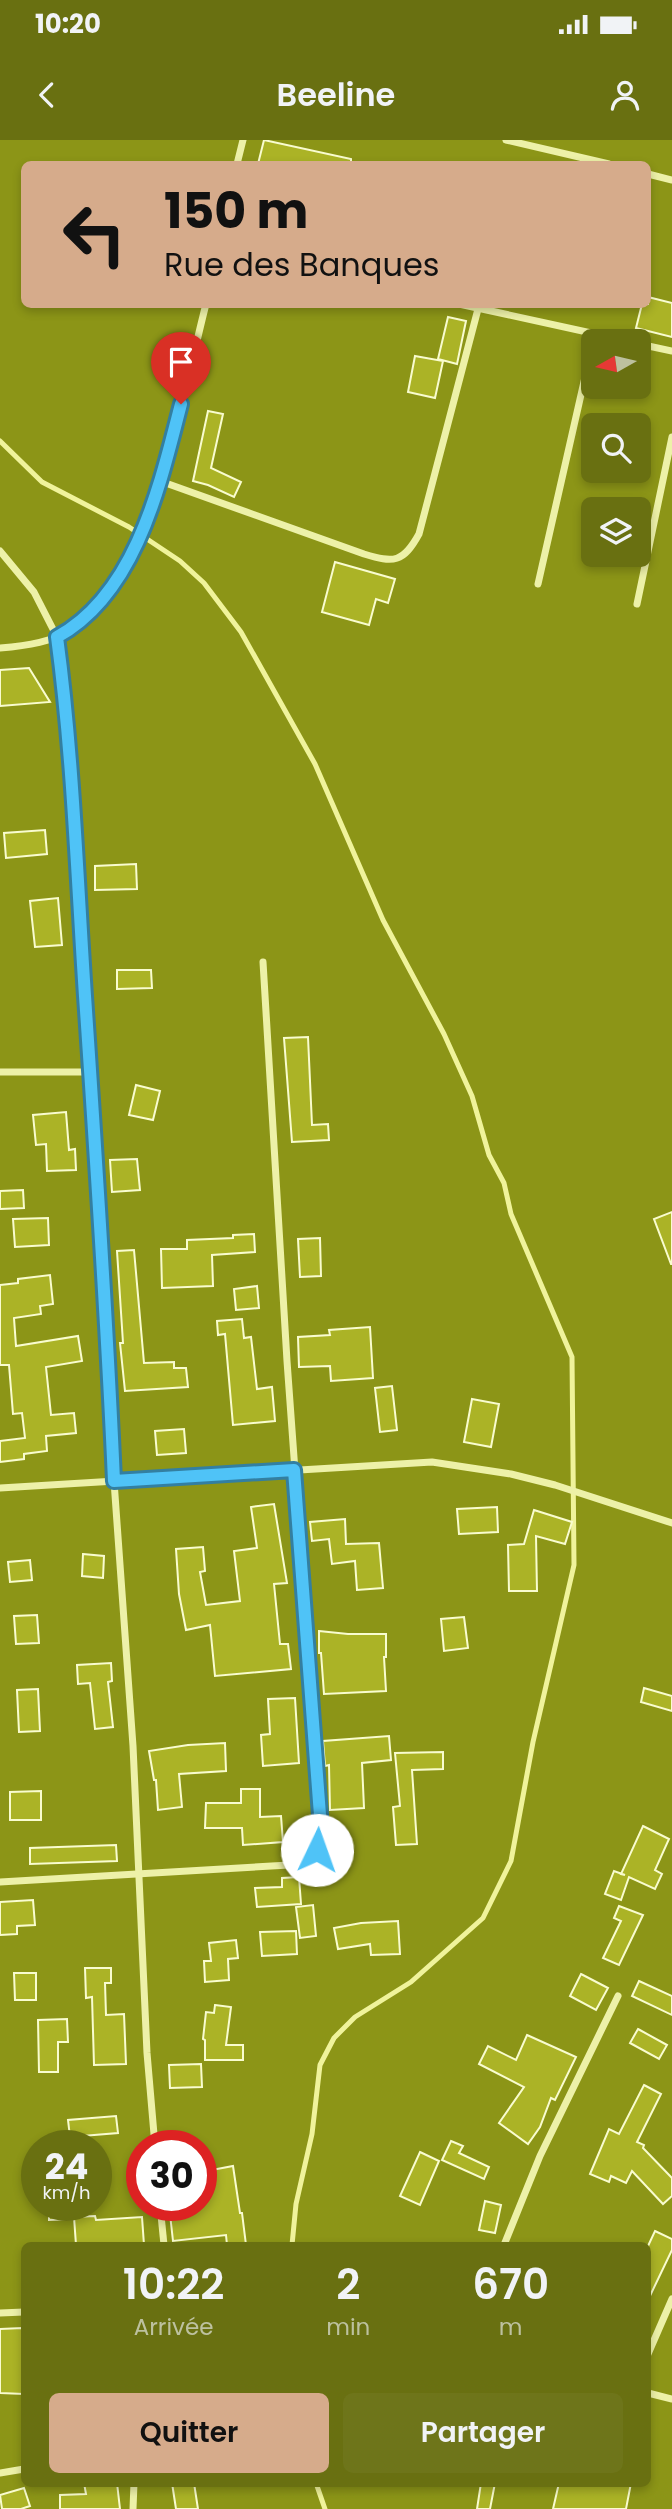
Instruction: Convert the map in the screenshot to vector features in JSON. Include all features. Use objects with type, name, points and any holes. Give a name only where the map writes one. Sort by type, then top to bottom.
[{"type":"street","points":[[238,161],[243,140]]},
{"type":"street","points":[[506,140],[596,161]]},
{"type":"street","points":[[651,175],[672,180]]},
{"type":"street","points":[[0,648],[57,637],[82,622],[106,596],[131,555],[160,481],[204,308]]},
{"type":"street","points":[[474,308],[581,336]]},
{"type":"street","points":[[160,481],[384,561],[404,556],[419,534],[478,309]]},
{"type":"street","points":[[651,347],[672,351]]},
{"type":"street","points":[[538,584],[581,396]]},
{"type":"street","points":[[637,604],[672,437]]},
{"type":"street","points":[[0,551],[34,592],[57,637],[68,738],[91,1072],[114,1481],[128,1655],[147,2053],[154,2130]]},
{"type":"street","points":[[0,1882],[289,1865],[311,1857],[320,1840],[263,962]]},
{"type":"street","points":[[0,1072],[91,1072]]},
{"type":"street","points":[[0,1488],[432,1462],[468,1466],[555,1485],[672,1524]]},
{"type":"street","points":[[505,2242],[540,2156],[618,1996]]},
{"type":"street","points":[[162,2221],[164,2242]]},
{"type":"street","points":[[651,2347],[672,2299]]},
{"type":"street","points":[[0,2313],[21,2312]]},
{"type":"street","points":[[651,2394],[672,2399]]},
{"type":"street","points":[[0,2473],[21,2470]]},
{"type":"street","points":[[133,2509],[134,2487]]},
{"type":"building","points":[[264,140],[351,159],[351,161],[259,161]]},
{"type":"building","points":[[651,298],[672,303],[672,337],[651,332],[651,329],[636,328],[641,308],[651,308]]},
{"type":"building","points":[[448,317],[466,321],[457,364],[438,359]]},
{"type":"building","points":[[415,356],[443,361],[435,398],[408,392]]},
{"type":"building","points":[[208,411],[223,414],[211,468],[241,482],[234,497],[193,481]]},
{"type":"building","points":[[335,562],[395,579],[388,603],[376,599],[369,625],[322,612]]},
{"type":"building","points":[[29,668],[50,702],[0,706],[0,670]]},
{"type":"building","points":[[45,830],[47,854],[6,858],[4,833]]},
{"type":"building","points":[[136,864],[137,889],[95,890],[95,866]]},
{"type":"building","points":[[58,898],[62,945],[35,947],[30,901]]},
{"type":"building","points":[[117,970],[151,970],[152,988],[117,989]]},
{"type":"building","points":[[308,1037],[312,1125],[328,1124],[329,1140],[292,1142],[284,1038]]},
{"type":"building","points":[[136,1085],[160,1091],[153,1120],[129,1115]]},
{"type":"building","points":[[66,1112],[69,1150],[75,1149],[76,1170],[47,1171],[46,1144],[36,1145],[33,1115]]},
{"type":"building","points":[[137,1159],[140,1190],[112,1192],[110,1160]]},
{"type":"building","points":[[23,1190],[24,1208],[0,1209],[0,1191]]},
{"type":"building","points":[[672,1212],[672,1264],[671,1264],[654,1219]]},
{"type":"building","points":[[48,1218],[49,1245],[15,1247],[13,1219]]},
{"type":"building","points":[[254,1234],[255,1252],[212,1255],[213,1286],[162,1288],[161,1249],[187,1249],[187,1240],[233,1238],[233,1235]]},
{"type":"building","points":[[320,1238],[321,1276],[300,1277],[298,1239]]},
{"type":"building","points":[[134,1250],[144,1363],[174,1362],[174,1368],[186,1368],[188,1387],[125,1391],[120,1343],[123,1343],[117,1251]]},
{"type":"building","points":[[50,1275],[53,1304],[40,1306],[41,1314],[14,1318],[16,1346],[78,1336],[82,1361],[46,1367],[51,1415],[74,1413],[76,1433],[46,1436],[47,1451],[24,1454],[24,1459],[0,1462],[0,1441],[25,1438],[22,1413],[13,1414],[9,1365],[0,1365],[0,1285],[18,1283],[18,1279]]},
{"type":"building","points":[[257,1286],[259,1308],[236,1310],[234,1289]]},
{"type":"building","points":[[242,1319],[244,1338],[251,1337],[257,1389],[272,1387],[275,1421],[233,1425],[225,1334],[218,1335],[217,1321]]},
{"type":"building","points":[[370,1327],[373,1378],[331,1381],[330,1366],[299,1367],[298,1337],[330,1335],[329,1330]]},
{"type":"building","points":[[392,1386],[397,1430],[380,1432],[375,1388]]},
{"type":"building","points":[[472,1399],[499,1404],[491,1447],[464,1442]]},
{"type":"building","points":[[184,1429],[186,1453],[157,1455],[155,1431]]},
{"type":"building","points":[[274,1504],[287,1583],[274,1584],[280,1644],[288,1644],[291,1669],[215,1676],[210,1625],[186,1630],[179,1594],[176,1549],[203,1547],[205,1571],[200,1572],[206,1605],[240,1601],[234,1551],[257,1548],[251,1507]]},
{"type":"building","points":[[497,1507],[498,1532],[459,1534],[457,1509]]},
{"type":"building","points":[[534,1510],[572,1522],[565,1544],[536,1536],[537,1591],[509,1591],[508,1545],[524,1544]]},
{"type":"building","points":[[345,1519],[346,1544],[379,1543],[383,1588],[357,1590],[355,1561],[332,1564],[329,1539],[312,1541],[310,1522]]},
{"type":"building","points":[[83,1554],[104,1556],[103,1578],[82,1576]]},
{"type":"building","points":[[30,1560],[32,1580],[10,1582],[8,1562]]},
{"type":"building","points":[[37,1615],[39,1643],[16,1644],[14,1616]]},
{"type":"building","points":[[464,1617],[468,1648],[444,1651],[441,1619]]},
{"type":"building","points":[[319,1631],[386,1634],[386,1691],[324,1694]]},
{"type":"building","points":[[111,1663],[112,1681],[108,1682],[113,1727],[95,1729],[90,1683],[78,1684],[77,1665]]},
{"type":"building","points":[[644,1688],[672,1696],[672,1711],[641,1702]]},
{"type":"building","points":[[38,1689],[40,1731],[19,1732],[17,1690]]},
{"type":"building","points":[[295,1698],[299,1763],[263,1766],[261,1735],[270,1734],[268,1699]]},
{"type":"building","points":[[389,1736],[391,1760],[362,1763],[364,1808],[330,1810],[329,1765],[325,1766],[323,1741]]},
{"type":"building","points":[[225,1743],[226,1771],[179,1774],[182,1807],[158,1810],[156,1780],[149,1751]]},
{"type":"building","points":[[443,1752],[443,1769],[412,1770],[417,1844],[396,1845],[393,1807],[400,1806],[395,1753]]},
{"type":"building","points":[[241,1789],[260,1789],[260,1817],[281,1816],[283,1842],[243,1845],[242,1828],[205,1828],[206,1803],[241,1803]]},
{"type":"building","points":[[41,1791],[41,1820],[10,1820],[10,1792]]},
{"type":"building","points":[[643,1826],[669,1839],[655,1870],[662,1874],[655,1889],[629,1877],[621,1900],[605,1894],[614,1871],[621,1874]]},
{"type":"building","points":[[116,1845],[117,1861],[30,1864],[30,1848]]},
{"type":"building","points":[[299,1877],[301,1904],[257,1907],[255,1888],[282,1887],[282,1878]]},
{"type":"building","points":[[33,1900],[35,1925],[17,1926],[17,1934],[0,1935],[0,1902]]},
{"type":"building","points":[[313,1905],[316,1936],[300,1938],[296,1907]]},
{"type":"building","points":[[619,1906],[643,1915],[619,1965],[603,1958],[621,1921],[614,1918]]},
{"type":"building","points":[[398,1921],[400,1954],[371,1955],[370,1944],[338,1949],[334,1928]]},
{"type":"building","points":[[296,1931],[297,1954],[262,1956],[260,1932]]},
{"type":"building","points":[[236,1940],[238,1958],[228,1959],[229,1980],[205,1982],[204,1961],[211,1961],[209,1943]]},
{"type":"building","points":[[85,1968],[111,1968],[111,1983],[105,1983],[106,2015],[124,2014],[126,2064],[94,2065],[92,1997],[86,1998]]},
{"type":"building","points":[[14,1973],[36,1973],[36,2000],[15,2000]]},
{"type":"building","points":[[581,1974],[608,1988],[596,2010],[570,1996]]},
{"type":"building","points":[[639,1981],[672,1996],[672,2015],[632,1996]]},
{"type":"building","points":[[215,2005],[231,2007],[226,2045],[243,2045],[243,2060],[205,2060],[203,2039],[206,2012],[214,2013]]},
{"type":"building","points":[[67,2019],[68,2042],[58,2042],[58,2072],[39,2072],[38,2020]]},
{"type":"building","points":[[638,2029],[667,2045],[659,2059],[630,2043]]},
{"type":"building","points":[[527,2035],[576,2057],[555,2100],[551,2098],[540,2127],[528,2144],[499,2123],[524,2087],[479,2064],[488,2046],[516,2060]]},
{"type":"building","points":[[201,2064],[202,2087],[170,2088],[169,2065]]},
{"type":"building","points":[[644,2085],[661,2094],[637,2142],[644,2145],[643,2148],[672,2178],[672,2196],[663,2204],[632,2171],[626,2183],[611,2176],[609,2182],[590,2174],[609,2129],[619,2134]]},
{"type":"building","points":[[116,2116],[118,2133],[112,2134],[112,2130],[69,2130],[68,2120]]},
{"type":"building","points":[[451,2141],[463,2146],[459,2153],[489,2167],[484,2179],[442,2160]]},
{"type":"building","points":[[420,2152],[439,2161],[420,2205],[400,2196]]},
{"type":"building","points":[[233,2166],[246,2242],[227,2242],[226,2235],[173,2241],[171,2221],[217,2221],[217,2169]]},
{"type":"building","points":[[485,2201],[501,2205],[495,2233],[479,2230]]},
{"type":"building","points":[[126,2218],[126,2221],[142,2221],[144,2242],[76,2242],[74,2221],[112,2221]]},
{"type":"building","points":[[655,2231],[672,2239],[672,2250],[651,2294],[651,2242]]},
{"type":"building","points":[[21,2328],[21,2394],[0,2393],[0,2329]]},
{"type":"building","points":[[85,2487],[117,2487],[120,2509],[60,2509],[60,2495],[86,2494]]},
{"type":"building","points":[[173,2487],[195,2487],[198,2509],[176,2509]]},
{"type":"building","points":[[480,2487],[494,2487],[490,2509],[477,2509]]},
{"type":"building","points":[[558,2487],[630,2487],[626,2509],[553,2509]]},
{"type":"building","points":[[24,2488],[30,2506],[2,2509],[0,2495]]},
{"type":"waterway","points":[[0,441],[42,482],[129,527],[180,561],[204,583],[241,632],[315,764],[383,920],[444,1034],[472,1096],[489,1155],[504,1183],[511,1214],[572,1357],[574,1565],[533,1742],[511,1861],[483,1918],[411,1982],[355,2017],[334,2038],[320,2065],[312,2134],[296,2204],[292,2242]]},
{"type":"waterway","points":[[317,2487],[325,2509]]},
{"type":"route","points":[[181,404],[160,481],[131,555],[106,596],[88,617],[75,628],[57,637],[64,687],[79,887],[102,1237],[114,1481],[294,1470],[320,1815],[320,1840],[317,1850]]}]
